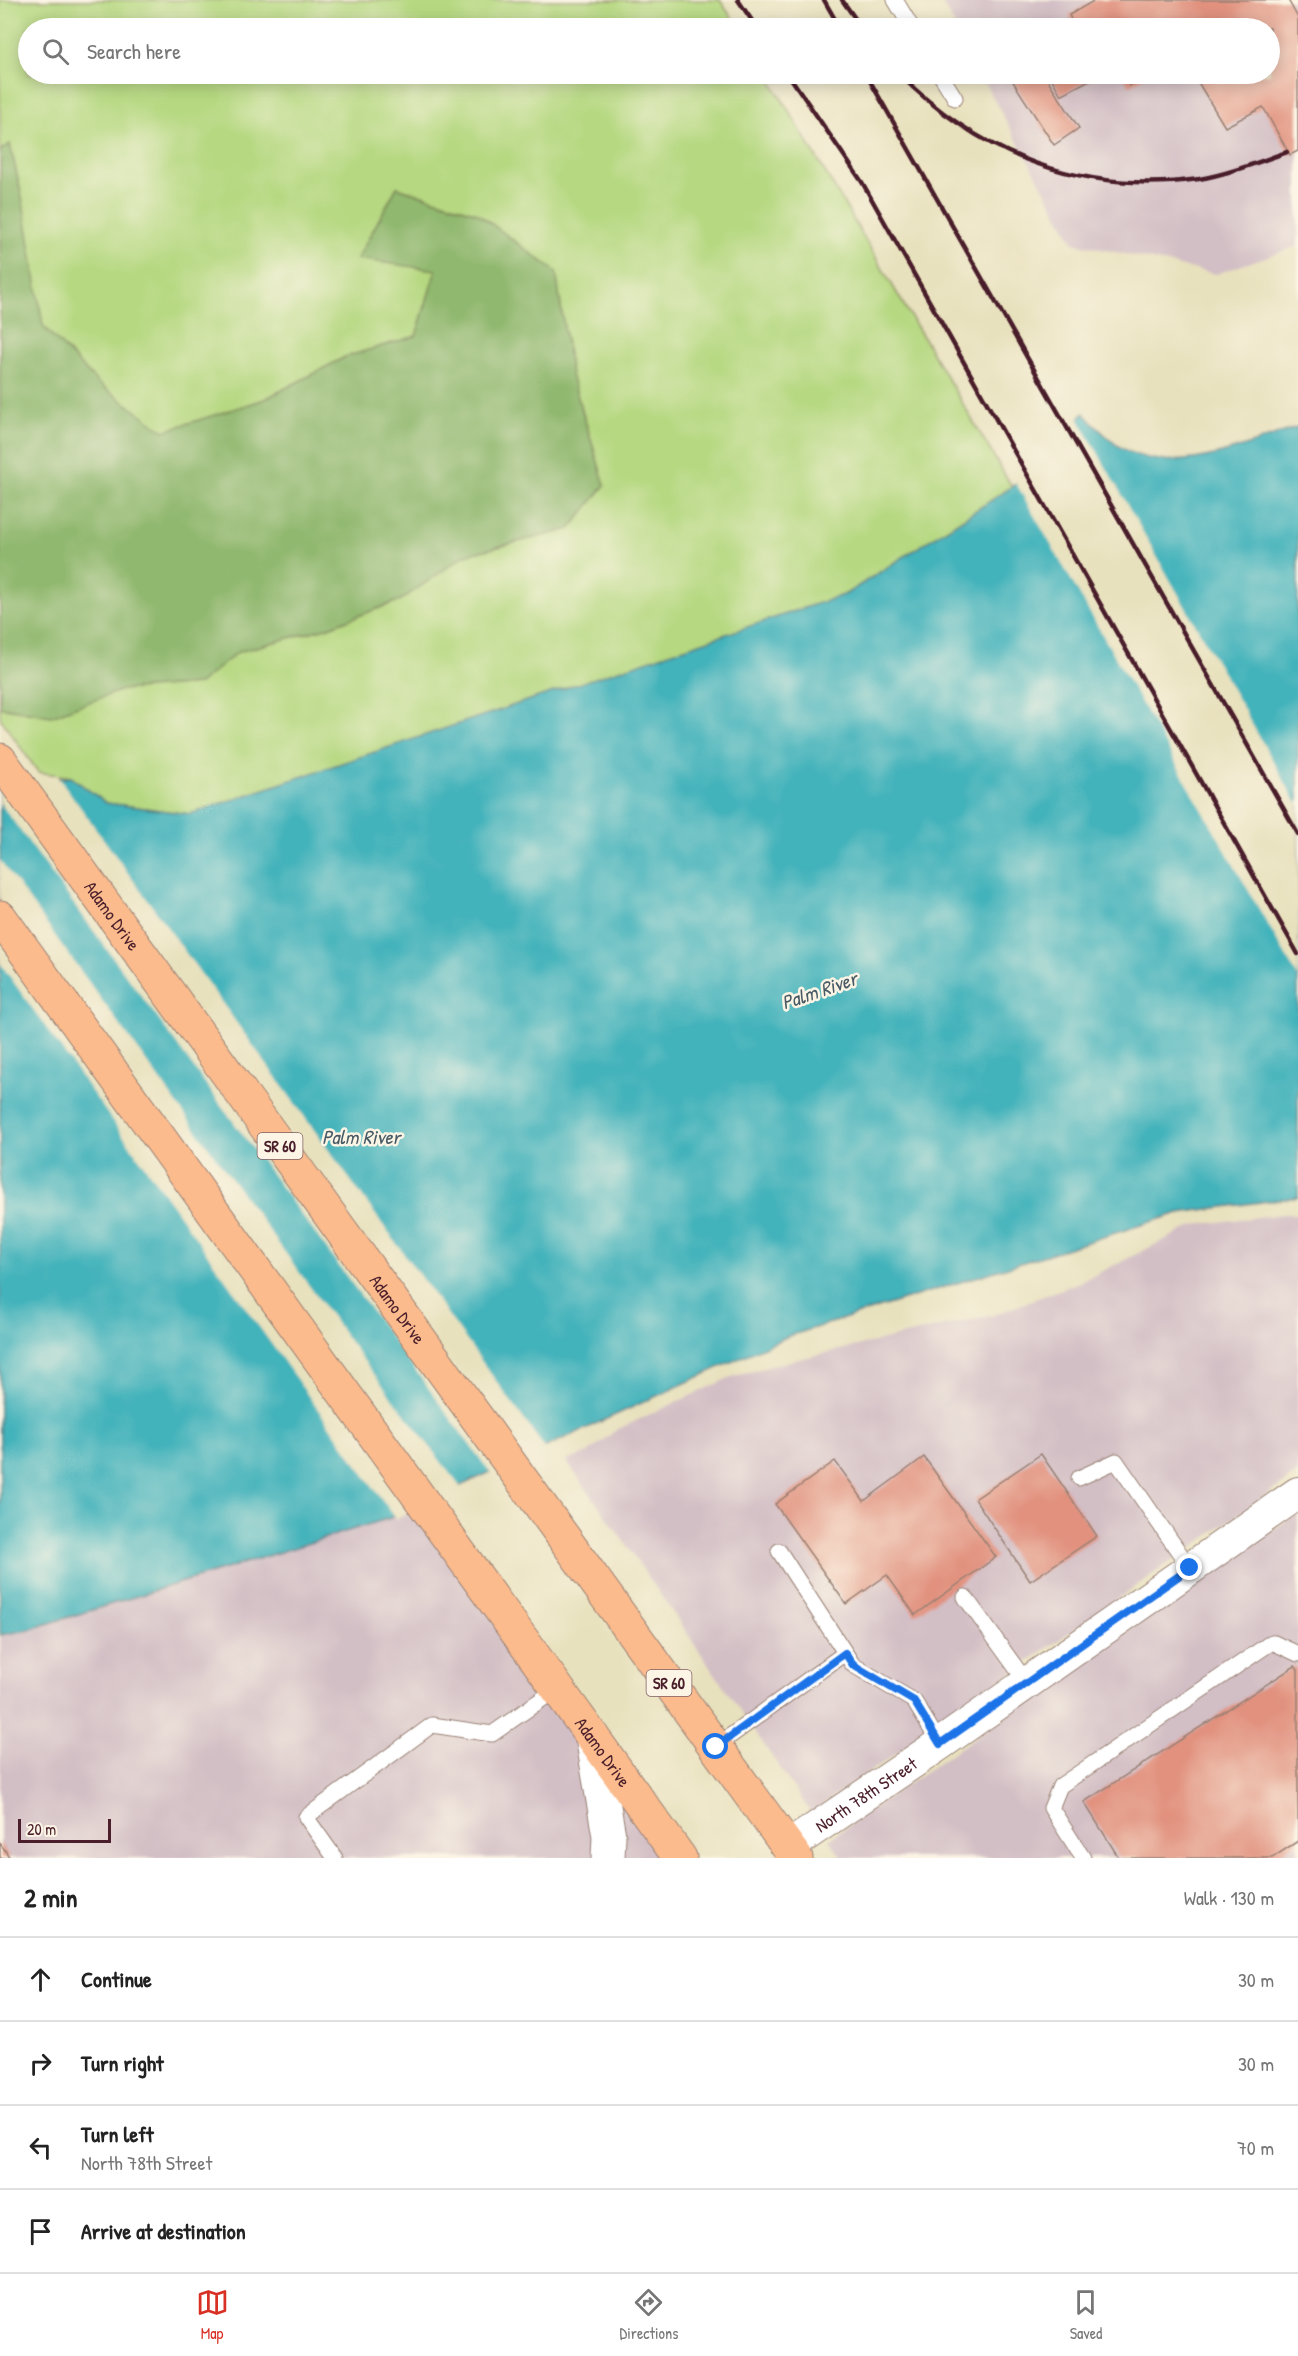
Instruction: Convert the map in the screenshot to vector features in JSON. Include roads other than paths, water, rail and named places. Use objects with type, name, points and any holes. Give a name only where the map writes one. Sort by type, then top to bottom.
[{"type":"main road","name":"Adamo Drive","points":[[5,767],[716,1747],[786,1854]]},
{"type":"main road","name":"Adamo Drive","points":[[0,917],[680,1858]]},
{"type":"street","name":"North 78th Street","points":[[786,1854],[1298,1492]]},
{"type":"street","points":[[592,1736],[609,1836],[608,1858]]},
{"type":"lane","points":[[895,0],[906,18]]},
{"type":"lane","points":[[946,84],[955,98]]},
{"type":"lane","points":[[1079,1478],[1116,1461],[1190,1568]]},
{"type":"lane","points":[[779,1551],[853,1665],[914,1701],[940,1744]]},
{"type":"lane","points":[[965,1597],[1027,1683]]},
{"type":"lane","points":[[1083,1858],[1051,1808],[1060,1786],[1272,1642],[1298,1654]]},
{"type":"lane","points":[[716,1747],[845,1653]]},
{"type":"lane","points":[[335,1858],[306,1817],[432,1725],[492,1734],[558,1688]]},
{"type":"water","name":"Palm River","points":[[1084,413],[1117,445],[1138,455],[1161,460],[1207,457],[1231,451],[1298,427],[1298,1197],[1179,1213],[786,1337],[390,1518],[27,1630],[0,1635],[0,791],[20,782],[71,777],[106,803],[190,814],[846,594],[1012,487]]},
{"type":"railway","points":[[738,0],[750,18]]},
{"type":"railway","points":[[824,0],[834,18]]},
{"type":"railway","points":[[842,0],[855,18]]},
{"type":"railway","points":[[795,84],[862,182],[1298,954]]},
{"type":"railway","points":[[872,84],[1298,834]]},
{"type":"railway","points":[[910,84],[964,127],[999,147],[1036,163],[1074,174],[1114,181],[1156,182],[1199,179],[1232,171],[1287,152]]}]
